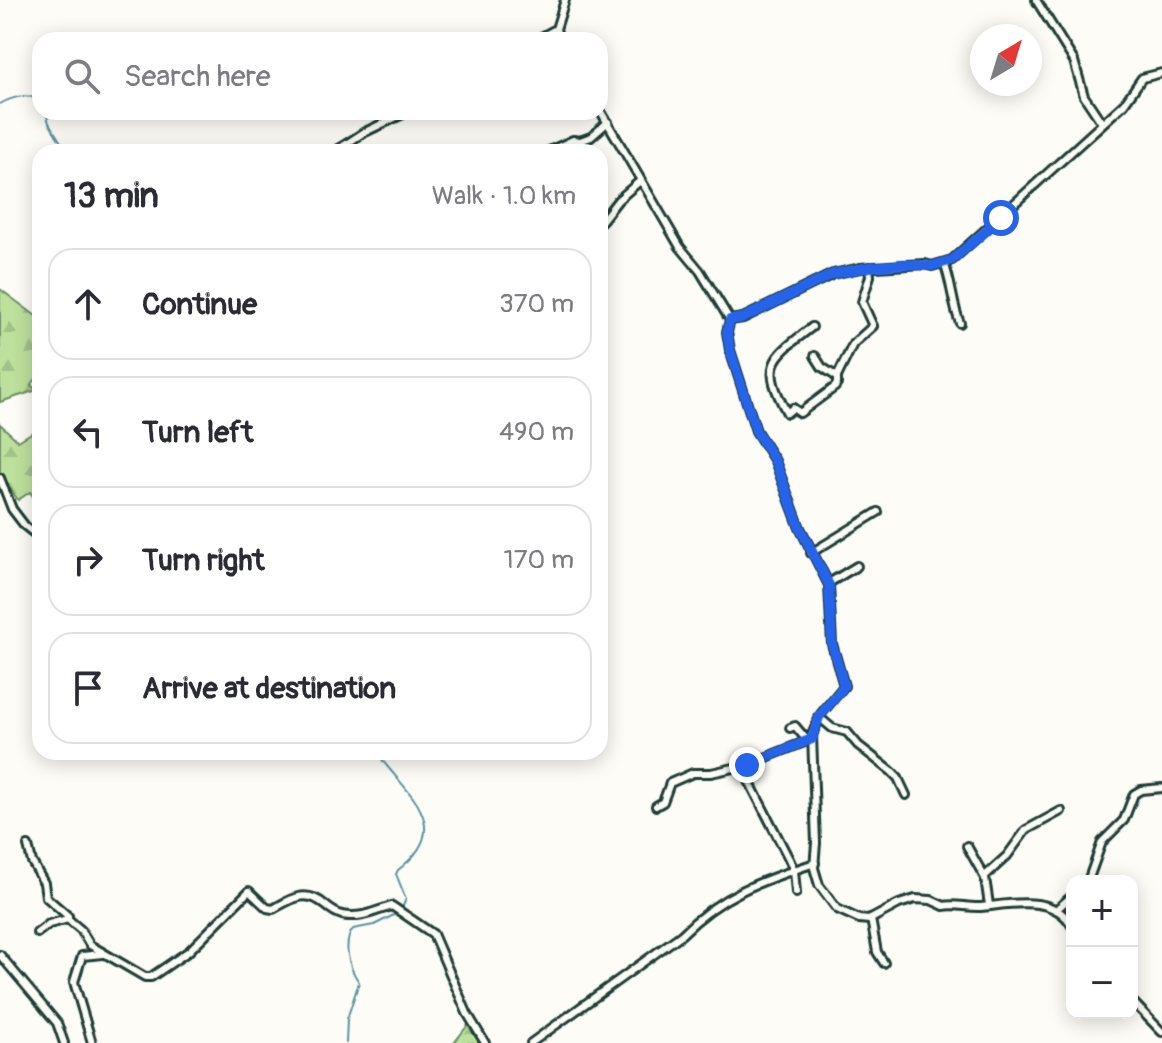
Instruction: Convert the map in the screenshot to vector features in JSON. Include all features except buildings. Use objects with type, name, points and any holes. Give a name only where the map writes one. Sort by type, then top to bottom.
[{"type":"street","points":[[557,32],[565,0]]},
{"type":"street","points":[[1036,0],[1074,61],[1084,96],[1102,123]]},
{"type":"street","points":[[551,32],[556,29]]},
{"type":"street","points":[[730,320],[743,318],[833,274],[869,267],[944,263],[970,246],[1129,99],[1142,79],[1162,73]]},
{"type":"street","points":[[346,144],[390,120]]},
{"type":"street","points":[[564,144],[591,137],[608,122],[680,247],[700,271],[730,320],[727,332],[730,350],[756,431],[775,461],[811,553],[829,583],[832,644],[844,686],[819,717],[809,739],[815,863],[819,885],[830,902],[859,919],[871,919],[915,899],[931,900],[944,906],[968,907],[1038,904],[1057,909],[1066,916]]},
{"type":"street","points":[[608,213],[640,181]]},
{"type":"street","points":[[944,263],[960,323]]},
{"type":"street","points":[[812,327],[778,355],[771,367],[775,390],[787,413],[793,408],[800,413],[835,387],[853,344],[873,326],[862,302],[870,276],[869,267]]},
{"type":"street","points":[[815,356],[822,367],[837,377]]},
{"type":"street","points":[[0,478],[12,509],[32,532]]},
{"type":"street","points":[[811,553],[878,512]]},
{"type":"street","points":[[829,583],[857,566]]},
{"type":"street","points":[[819,717],[832,728],[847,732],[860,747],[891,771],[906,795]]},
{"type":"street","points":[[790,728],[795,726],[809,739]]},
{"type":"street","points":[[656,806],[663,802],[670,783],[693,773],[711,773],[747,765],[809,739]]},
{"type":"street","points":[[749,781],[794,870],[796,893]]},
{"type":"street","points":[[1090,875],[1102,842],[1124,820],[1134,794],[1141,790],[1162,788]]},
{"type":"street","points":[[984,875],[1032,825],[1061,811]]},
{"type":"street","points":[[28,846],[31,860],[42,877],[46,897],[81,930],[88,943],[136,974],[151,977],[189,951],[249,891],[267,908],[273,909],[284,900],[301,896],[312,896],[342,915],[367,916],[390,905],[433,934],[467,1013],[485,1043]]},
{"type":"street","points":[[967,846],[984,875],[989,905]]},
{"type":"street","points":[[531,1043],[681,935],[697,918],[733,893],[815,863]]},
{"type":"street","points":[[1057,909],[1066,901]]},
{"type":"street","points":[[37,933],[49,924],[68,919]]},
{"type":"street","points":[[871,919],[877,952],[884,963]]},
{"type":"street","points":[[92,1043],[74,978],[82,956],[105,954]]},
{"type":"street","points":[[0,955],[57,1023],[64,1043]]},
{"type":"street","points":[[1138,1007],[1161,1029]]},
{"type":"green space","points":[[0,289],[32,313],[32,392],[0,402]]},
{"type":"green space","points":[[0,424],[18,441],[32,433],[32,495],[30,492],[18,500],[0,474]]},
{"type":"green space","points":[[475,1024],[488,1043],[454,1043],[468,1025]]},
{"type":"waterway","points":[[0,104],[10,99],[32,97]]},
{"type":"waterway","points":[[48,120],[62,144]]},
{"type":"waterway","points":[[383,760],[411,795],[425,823],[424,838],[415,854],[396,874],[406,899],[402,908]]},
{"type":"waterway","points":[[346,1043],[347,1019],[359,982],[348,956],[350,935],[353,929],[374,925],[398,913]]},
{"type":"route","points":[[747,765],[812,739],[819,717],[844,686],[832,644],[829,585],[800,528],[772,454],[756,431],[730,350],[727,332],[730,320],[743,318],[833,274],[904,264],[932,266],[952,260],[1001,218]]}]
